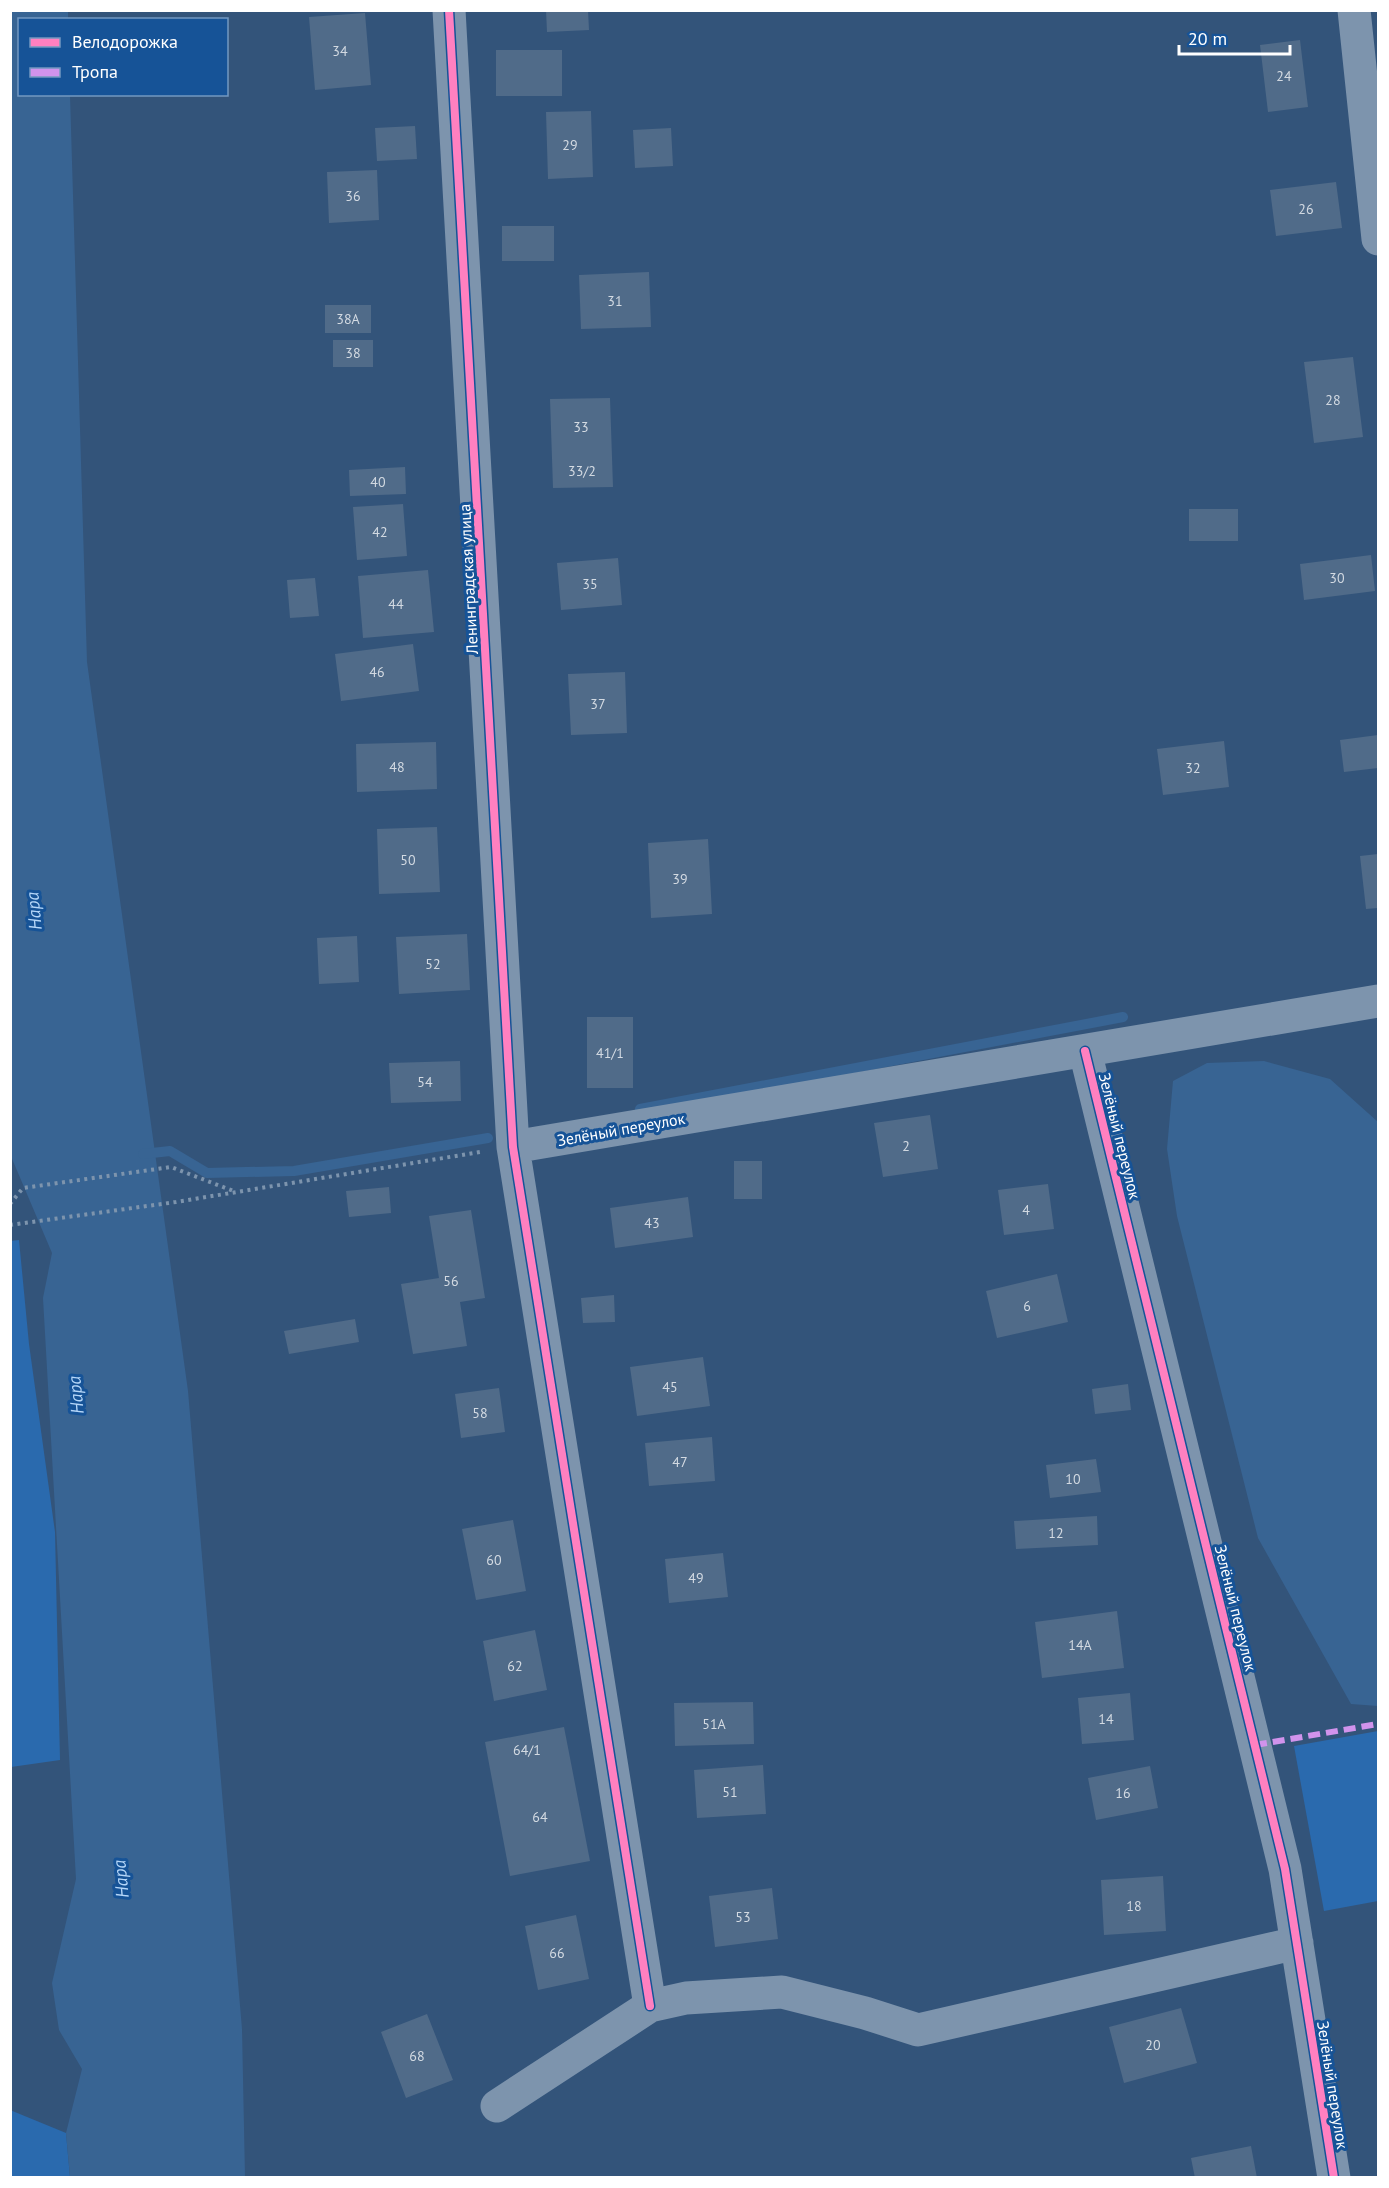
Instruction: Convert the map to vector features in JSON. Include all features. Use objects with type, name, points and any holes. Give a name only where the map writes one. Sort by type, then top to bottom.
[{"type":"street","name":"Ленинградская улица","points":[[449,10],[513,1147],[650,2006]]},
{"type":"street","points":[[1354,10],[1378,239]]},
{"type":"street","name":"Зелёный переулок","points":[[513,1147],[1378,1001]]},
{"type":"street","name":"Зелёный переулок","points":[[1085,1051],[1286,1869],[1334,2178]]},
{"type":"street","points":[[497,2106],[650,2006],[686,1998],[782,1992],[865,2013],[918,2030],[1297,1942]]},
{"type":"path","points":[[10,1225],[176,1202],[513,1147]]},
{"type":"path","points":[[10,1204],[23,1188],[171,1167],[237,1192]]},
{"type":"shaded area","points":[[19,1240],[29,1344],[55,1532],[60,1760],[11,1767],[10,1241]]},
{"type":"shaded area","points":[[1378,1731],[1378,1901],[1324,1911],[1294,1746]]},
{"type":"shaded area","points":[[10,2110],[66,2133],[70,2177],[11,2177]]},
{"type":"water","name":"Нара","points":[[10,11],[68,11],[68,18],[18,18],[18,96],[70,96],[87,662],[188,1391],[242,2029],[245,2177],[70,2177],[66,2133],[82,2069],[59,2030],[52,1983],[76,1879],[43,1298],[52,1253],[10,1154]]},
{"type":"water","points":[[1264,1061],[1330,1079],[1378,1122],[1378,1706],[1351,1704],[1258,1538],[1177,1216],[1167,1149],[1173,1081],[1207,1063]]},
{"type":"building","points":[[546,10],[588,10],[589,30],[547,32]]},
{"type":"building","points":[[365,13],[371,85],[315,90],[309,17]]},
{"type":"building","points":[[1300,40],[1308,107],[1268,112],[1260,45]]},
{"type":"building","points":[[496,50],[562,50],[562,96],[496,96]]},
{"type":"building","points":[[591,111],[593,177],[548,179],[546,112]]},
{"type":"building","points":[[415,126],[417,159],[377,161],[375,128]]},
{"type":"building","points":[[671,128],[673,166],[635,168],[633,130]]},
{"type":"building","points":[[377,170],[379,220],[329,223],[327,172]]},
{"type":"building","points":[[1336,182],[1342,228],[1276,236],[1270,190]]},
{"type":"building","points":[[502,226],[554,226],[554,261],[502,261]]},
{"type":"building","points":[[649,272],[651,327],[581,329],[579,275]]},
{"type":"building","points":[[325,305],[371,305],[371,333],[325,333]]},
{"type":"building","points":[[333,340],[373,340],[373,367],[333,367]]},
{"type":"building","points":[[1353,357],[1363,437],[1314,443],[1304,362]]},
{"type":"building","points":[[610,398],[613,487],[553,488],[550,399]]},
{"type":"building","points":[[405,467],[406,494],[350,496],[349,470]]},
{"type":"building","points":[[403,504],[407,556],[357,560],[353,507]]},
{"type":"building","points":[[1189,509],[1238,509],[1238,541],[1189,541]]},
{"type":"building","points":[[1371,555],[1375,591],[1304,600],[1300,564]]},
{"type":"building","points":[[618,558],[622,605],[561,610],[557,563]]},
{"type":"building","points":[[428,570],[434,632],[363,638],[358,576]]},
{"type":"building","points":[[315,578],[319,616],[290,618],[287,580]]},
{"type":"building","points":[[413,644],[419,691],[341,701],[335,654]]},
{"type":"building","points":[[625,672],[627,733],[571,735],[568,674]]},
{"type":"building","points":[[1378,735],[1378,768],[1344,772],[1340,740]]},
{"type":"building","points":[[1224,741],[1229,787],[1163,795],[1157,749]]},
{"type":"building","points":[[436,742],[437,789],[357,792],[356,744]]},
{"type":"building","points":[[437,827],[440,892],[379,894],[377,829]]},
{"type":"building","points":[[708,839],[712,914],[651,918],[648,843]]},
{"type":"building","points":[[1378,854],[1378,908],[1366,909],[1360,856]]},
{"type":"building","points":[[467,934],[470,990],[399,994],[396,937]]},
{"type":"building","points":[[357,936],[359,982],[319,984],[317,938]]},
{"type":"building","points":[[587,1017],[633,1017],[633,1088],[587,1088]]},
{"type":"building","points":[[460,1061],[461,1101],[391,1103],[389,1063]]},
{"type":"building","points":[[930,1115],[938,1169],[883,1177],[874,1123]]},
{"type":"building","points":[[734,1161],[762,1161],[762,1199],[734,1199]]},
{"type":"building","points":[[1048,1184],[1054,1229],[1004,1235],[998,1190]]},
{"type":"building","points":[[389,1187],[391,1213],[349,1217],[346,1191]]},
{"type":"building","points":[[688,1197],[693,1237],[615,1248],[610,1208]]},
{"type":"building","points":[[471,1210],[485,1298],[460,1302],[467,1346],[413,1354],[401,1284],[439,1278],[429,1216]]},
{"type":"building","points":[[1057,1274],[1068,1322],[997,1338],[986,1291]]},
{"type":"building","points":[[614,1295],[615,1322],[583,1323],[581,1298]]},
{"type":"building","points":[[355,1319],[359,1342],[289,1354],[284,1331]]},
{"type":"building","points":[[703,1357],[710,1406],[637,1416],[630,1367]]},
{"type":"building","points":[[1128,1384],[1131,1410],[1095,1414],[1092,1389]]},
{"type":"building","points":[[499,1388],[505,1432],[461,1438],[455,1394]]},
{"type":"building","points":[[712,1437],[715,1481],[649,1486],[645,1443]]},
{"type":"building","points":[[1096,1459],[1101,1492],[1050,1498],[1046,1465]]},
{"type":"building","points":[[1097,1516],[1098,1545],[1016,1549],[1014,1521]]},
{"type":"building","points":[[513,1520],[526,1591],[476,1600],[462,1529]]},
{"type":"building","points":[[723,1553],[728,1597],[669,1603],[665,1559]]},
{"type":"building","points":[[1117,1611],[1124,1668],[1042,1678],[1035,1622]]},
{"type":"building","points":[[535,1630],[547,1690],[494,1701],[483,1641]]},
{"type":"building","points":[[1130,1693],[1134,1740],[1082,1744],[1078,1698]]},
{"type":"building","points":[[753,1702],[754,1744],[675,1746],[674,1703]]},
{"type":"building","points":[[564,1727],[590,1861],[510,1876],[485,1742]]},
{"type":"building","points":[[763,1765],[766,1814],[697,1818],[694,1770]]},
{"type":"building","points":[[1150,1766],[1158,1808],[1096,1820],[1088,1778]]},
{"type":"building","points":[[1163,1876],[1166,1931],[1104,1935],[1101,1880]]},
{"type":"building","points":[[772,1888],[778,1939],[715,1947],[709,1896]]},
{"type":"building","points":[[576,1915],[589,1979],[538,1990],[525,1926]]},
{"type":"building","points":[[1181,2008],[1197,2063],[1124,2083],[1109,2027]]},
{"type":"building","points":[[427,2014],[453,2080],[406,2098],[381,2032]]},
{"type":"building","points":[[1251,2146],[1257,2178],[1195,2178],[1191,2158]]},
{"type":"waterway","points":[[640,1109],[1123,1017]]},
{"type":"waterway","points":[[143,1154],[170,1151],[207,1173],[294,1171],[488,1138]]},
{"type":"marked path","points":[[1255,1745],[1378,1724]]},
{"type":"cycle path","points":[[449,10],[513,1147],[650,2006]]},
{"type":"cycle path","points":[[1085,1051],[1285,1869],[1334,2178]]}]
